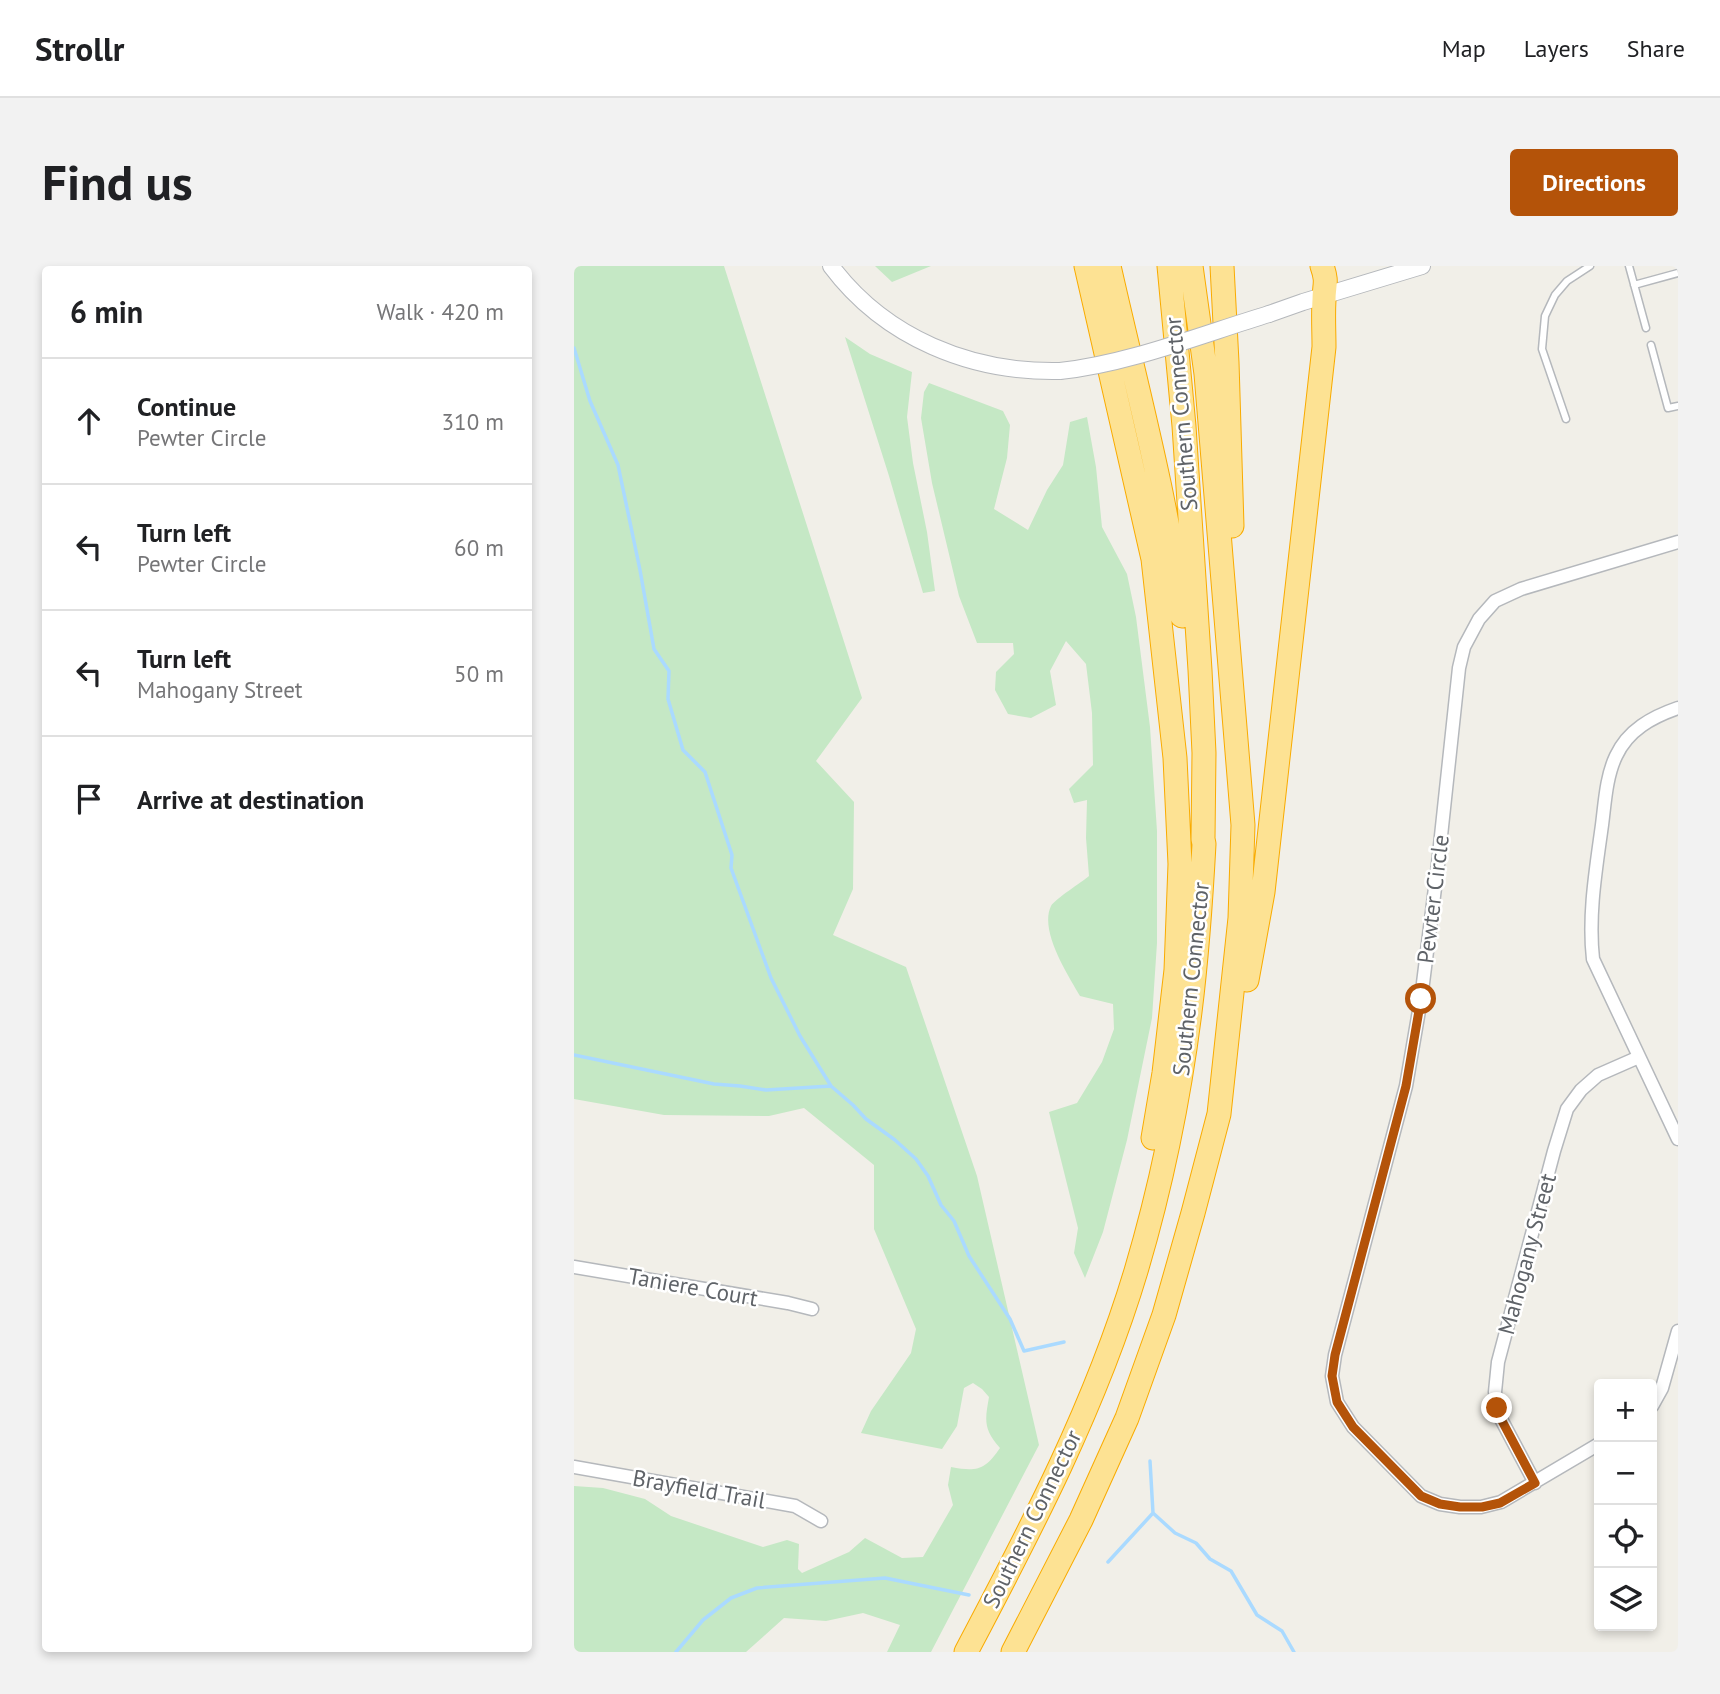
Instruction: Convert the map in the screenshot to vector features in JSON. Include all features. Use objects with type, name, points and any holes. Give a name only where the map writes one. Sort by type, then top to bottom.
[{"type":"highway","points":[[1075,266],[1157,601]]},
{"type":"highway","points":[[1032,1526],[1086,1382],[1120,1279],[1156,1124],[1177,970],[1180,864],[1174,746],[1153,559],[1086,266]]},
{"type":"highway","points":[[1109,266],[1170,533],[1183,625],[1203,822]]},
{"type":"highway","name":"Southern Connector","points":[[966,1652],[1032,1526],[1069,1448],[1105,1360],[1136,1272],[1177,1098],[1190,1013],[1204,844],[1204,753],[1184,426],[1169,266]]},
{"type":"highway","name":"Southern Connector","points":[[1013,1652],[1081,1520],[1127,1418],[1164,1315],[1219,1114],[1240,918],[1243,825],[1206,374],[1192,266]]},
{"type":"highway","points":[[1222,266],[1233,516],[1227,627]]},
{"type":"highway","points":[[1219,1114],[1236,1050],[1263,892],[1324,347],[1324,295],[1327,285],[1322,266]]},
{"type":"street","points":[[831,266],[863,302],[903,332],[964,359],[1035,371],[1083,369],[1141,354],[1422,266]]},
{"type":"street","name":"Pewter Circle","points":[[1594,1447],[1500,1503],[1482,1507],[1440,1504],[1421,1496],[1353,1427],[1337,1402],[1332,1376],[1335,1355],[1406,1086],[1421,999],[1459,668],[1464,647],[1479,619],[1495,601],[1521,589],[1678,542]]},
{"type":"street","points":[[1678,708],[1644,722],[1629,736],[1617,754],[1609,774],[1595,880],[1591,940],[1593,959],[1678,1139]]},
{"type":"street","name":"Mahogany Street","points":[[1535,1483],[1497,1408],[1495,1392],[1498,1362],[1567,1109],[1581,1090],[1598,1076],[1639,1057]]},
{"type":"street","name":"Taniere Court","points":[[574,1267],[813,1309]]},
{"type":"street","points":[[1657,1397],[1678,1331]]},
{"type":"street","name":"Brayfield Trail","points":[[574,1467],[795,1506],[821,1521]]},
{"type":"lane","points":[[1566,419],[1542,349],[1545,316],[1555,295],[1567,281],[1590,266]]},
{"type":"lane","points":[[1629,266],[1646,328]]},
{"type":"lane","points":[[1634,285],[1678,273]]},
{"type":"lane","points":[[1651,345],[1668,408],[1678,406]]},
{"type":"green space","points":[[574,266],[724,266],[862,698],[816,761],[854,802],[853,889],[833,935],[906,967],[977,1176],[1039,1445],[931,1652],[887,1652],[900,1625],[863,1613],[826,1621],[784,1618],[746,1652],[574,1652],[574,1486],[603,1488],[645,1499],[671,1516],[763,1547],[787,1540],[799,1544],[798,1569],[802,1573],[849,1552],[865,1538],[902,1558],[923,1557],[953,1505],[948,1485],[951,1467],[980,1468],[990,1461],[1000,1448],[988,1430],[989,1397],[973,1383],[964,1388],[957,1426],[942,1449],[861,1433],[871,1411],[911,1353],[916,1329],[874,1229],[874,1165],[804,1108],[769,1116],[664,1115],[574,1099]]},
{"type":"green space","points":[[875,266],[931,266],[892,282]]},
{"type":"green space","points":[[845,337],[870,354],[912,372],[907,417],[935,591],[923,593]]},
{"type":"green space","points":[[929,383],[1003,411],[1010,425],[1007,458],[994,509],[1028,530],[1047,490],[1063,465],[1070,422],[1087,417],[1096,467],[1102,527],[1127,574],[1136,617],[1150,727],[1157,831],[1157,943],[1152,1018],[1127,1140],[1103,1232],[1085,1278],[1074,1253],[1078,1228],[1049,1112],[1077,1103],[1102,1062],[1114,1029],[1113,1004],[1080,996],[1056,952],[1048,916],[1053,903],[1089,876],[1087,800],[1074,803],[1069,789],[1093,765],[1092,713],[1086,664],[1066,641],[1050,671],[1056,705],[1031,718],[1008,714],[995,690],[996,672],[1014,654],[1013,643],[977,643],[959,596],[932,483],[921,418],[924,392]]},
{"type":"waterway","points":[[574,348],[590,401],[618,465],[654,649],[669,671],[668,699],[683,750],[705,772],[732,855],[731,868],[771,978],[800,1036],[831,1086],[866,1119],[916,1159],[928,1176],[941,1205],[954,1221],[969,1256],[1010,1319],[1024,1351],[1064,1342]]},
{"type":"waterway","points":[[574,1055],[714,1084],[766,1090],[831,1086]]},
{"type":"waterway","points":[[1150,1461],[1153,1513],[1175,1533],[1196,1543],[1210,1559],[1231,1571],[1257,1615],[1282,1631],[1294,1652]]},
{"type":"waterway","points":[[1108,1562],[1153,1513]]},
{"type":"waterway","points":[[676,1652],[703,1620],[731,1598],[757,1588],[885,1578],[969,1595]]},
{"type":"route","points":[[1421,999],[1406,1086],[1335,1355],[1332,1376],[1337,1402],[1353,1427],[1421,1496],[1440,1504],[1482,1507],[1500,1503],[1535,1483],[1497,1408]]}]
